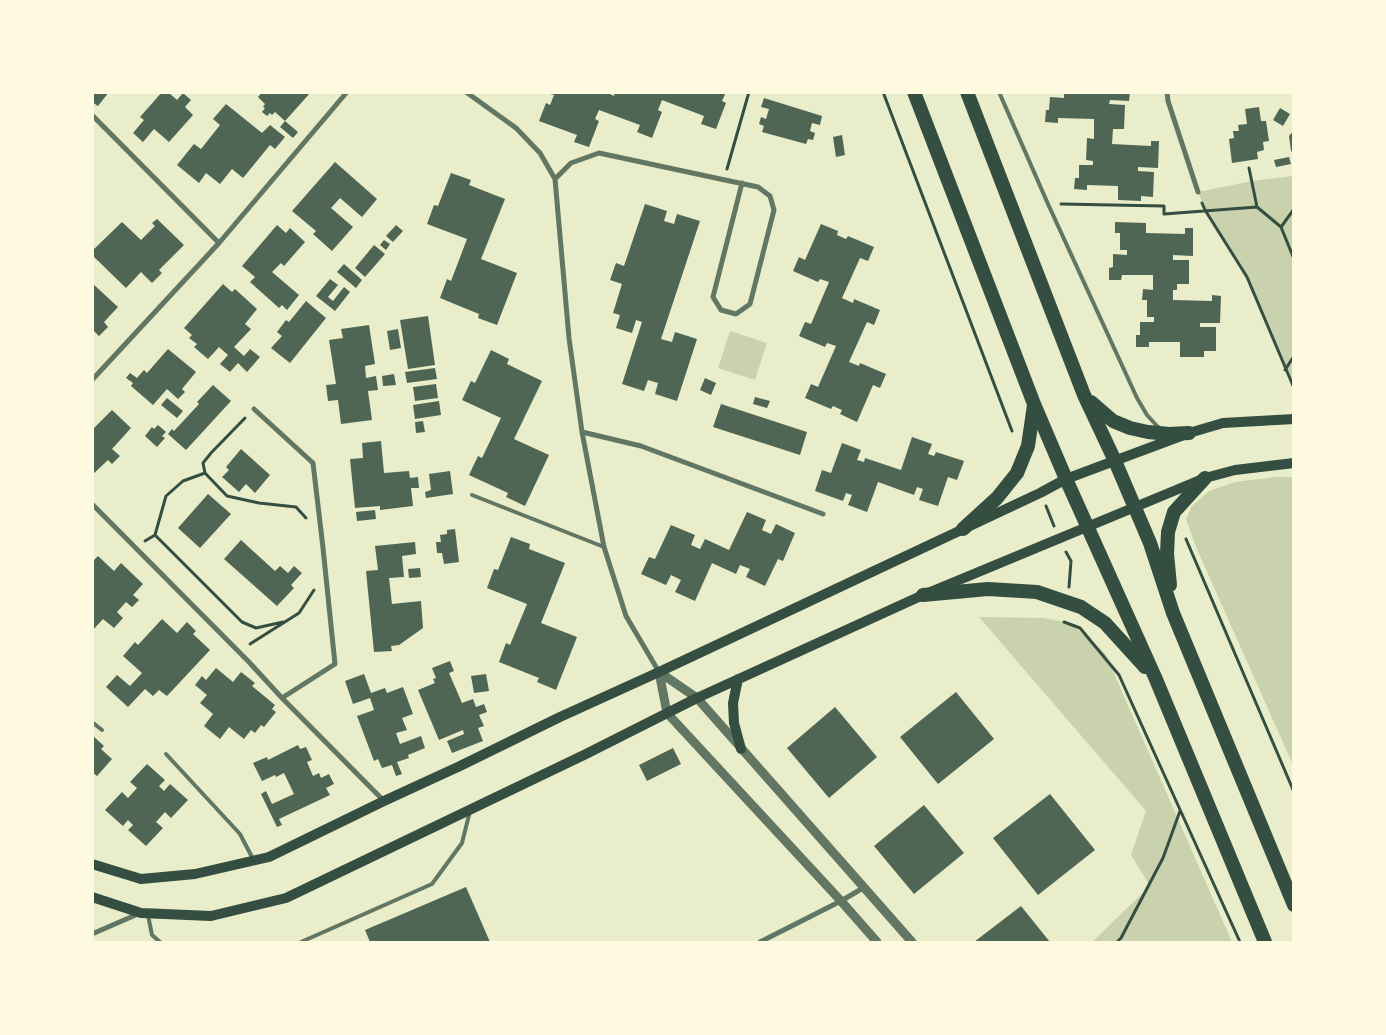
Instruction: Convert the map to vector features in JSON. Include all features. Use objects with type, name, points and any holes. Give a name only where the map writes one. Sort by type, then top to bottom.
[{"type":"highway","points":[[914,92],[1034,404],[1155,677],[1265,942]]},
{"type":"highway","points":[[967,92],[1084,395],[1150,543],[1173,614],[1294,905]]},
{"type":"highway","points":[[1084,395],[1113,421],[1130,428],[1169,434],[1189,433]]},
{"type":"highway","points":[[963,529],[997,498],[1017,473],[1028,446],[1034,404]]},
{"type":"highway","points":[[1173,614],[1167,554],[1168,532],[1174,512],[1206,478]]},
{"type":"highway","points":[[923,596],[988,589],[1038,592],[1081,607],[1105,623],[1155,677]]},
{"type":"main road","points":[[92,864],[141,879],[195,874],[269,858],[560,717],[660,672],[1066,479],[1189,433],[1223,424],[1294,418]]},
{"type":"main road","points":[[92,897],[144,913],[211,916],[286,898],[586,754],[697,698],[923,596],[1206,478],[1235,470],[1294,463]]},
{"type":"main road","points":[[738,679],[733,703],[734,723],[741,749]]},
{"type":"street","points":[[92,380],[219,243],[347,92]]},
{"type":"street","points":[[466,92],[516,128],[540,153],[555,179],[569,338],[582,432],[604,547],[626,616],[660,672],[667,713],[877,942]]},
{"type":"street","points":[[1167,92],[1168,101],[1198,192]]},
{"type":"street","points":[[92,115],[219,243]]},
{"type":"street","points":[[555,179],[571,163],[599,153],[742,183],[758,187],[770,196],[774,210],[750,304],[736,314],[721,310],[713,297],[742,183]]},
{"type":"street","points":[[254,409],[313,463],[335,664],[282,698]]},
{"type":"street","points":[[582,432],[641,446],[823,514]]},
{"type":"street","points":[[92,504],[384,801]]},
{"type":"street","points":[[660,672],[697,698],[912,942]]},
{"type":"street","points":[[760,942],[863,888]]},
{"type":"street","points":[[92,934],[144,913]]},
{"type":"lane","points":[[999,92],[1136,398],[1157,426],[1169,434]]},
{"type":"lane","points":[[472,495],[604,547]]},
{"type":"lane","points":[[92,722],[102,730]]},
{"type":"lane","points":[[166,754],[240,834],[254,861]]},
{"type":"lane","points":[[301,942],[432,884],[462,843],[470,810]]},
{"type":"lane","points":[[144,913],[152,935],[160,942]]},
{"type":"path","points":[[725,180],[748,92]]},
{"type":"path","points":[[1249,168],[1257,207],[1281,227],[1294,259]]},
{"type":"path","points":[[1198,192],[1205,210],[1247,277],[1294,388]]},
{"type":"path","points":[[1048,204],[1164,206],[1164,214],[1257,207]]},
{"type":"path","points":[[1281,227],[1294,209]]},
{"type":"path","points":[[1285,370],[1294,356]]},
{"type":"path","points":[[254,409],[211,452],[203,463],[205,473],[226,496],[259,503],[296,507],[309,522]]},
{"type":"path","points":[[205,473],[183,481],[166,496],[155,535],[242,622],[256,628],[286,621]]},
{"type":"path","points":[[1186,539],[1294,792]]},
{"type":"path","points":[[239,652],[299,613],[315,588]]},
{"type":"path","points":[[1117,942],[1121,938],[1163,858],[1180,811]]},
{"type":"green space","points":[[1293,176],[1293,384],[1247,277],[1205,210],[1198,192],[1252,181]]},
{"type":"green space","points":[[730,331],[767,343],[755,380],[718,368]]},
{"type":"green space","points":[[1275,477],[1293,477],[1293,765],[1196,547],[1186,519],[1192,506],[1209,491],[1235,482]]},
{"type":"green space","points":[[979,617],[1043,618],[1070,623],[1105,653],[1232,942],[1092,942],[1150,886],[1131,855],[1146,811]]},
{"type":"building","points":[[92,92],[109,92],[98,106],[92,102]]},
{"type":"building","points":[[162,92],[168,92],[177,100],[183,93],[191,100],[185,107],[193,115],[169,142],[154,129],[143,142],[133,133],[144,120],[140,117]]},
{"type":"building","points":[[262,92],[311,92],[285,121],[275,112],[267,116],[262,112],[265,104],[258,97]]},
{"type":"building","points":[[551,92],[606,92],[614,96],[615,92],[726,92],[722,101],[726,103],[716,129],[701,124],[704,116],[662,100],[658,110],[662,112],[652,138],[637,132],[640,125],[599,110],[595,119],[599,121],[589,147],[574,142],[577,135],[539,121],[546,103],[550,105],[554,95],[550,94]]},
{"type":"building","points":[[1064,92],[1130,92],[1129,101],[1110,100],[1109,104],[1125,105],[1124,129],[1113,129],[1112,144],[1151,146],[1151,141],[1159,141],[1158,168],[1138,167],[1138,171],[1154,172],[1153,197],[1141,196],[1141,201],[1118,200],[1118,186],[1087,185],[1087,190],[1074,189],[1075,178],[1079,178],[1079,165],[1093,165],[1093,161],[1086,160],[1087,138],[1094,139],[1094,119],[1058,118],[1058,123],[1045,122],[1046,110],[1049,110],[1050,97],[1064,98]]},
{"type":"building","points":[[764,98],[822,116],[820,125],[812,123],[810,131],[815,133],[813,140],[808,139],[806,144],[762,132],[764,126],[759,124],[761,117],[766,119],[769,109],[761,107]]},
{"type":"building","points":[[226,104],[262,133],[270,125],[285,137],[275,149],[270,145],[243,178],[232,169],[220,184],[206,173],[199,183],[177,165],[194,144],[201,149],[220,125],[213,119]]},
{"type":"building","points":[[1259,107],[1261,121],[1266,121],[1269,141],[1263,142],[1264,150],[1257,152],[1258,159],[1232,163],[1229,139],[1234,138],[1233,131],[1239,131],[1238,125],[1247,124],[1245,109]]},
{"type":"building","points":[[1280,108],[1290,114],[1283,126],[1273,120]]},
{"type":"building","points":[[285,121],[298,132],[293,138],[280,127]]},
{"type":"building","points":[[1294,130],[1294,153],[1291,151],[1289,136]]},
{"type":"building","points":[[842,135],[845,155],[836,157],[833,137]]},
{"type":"building","points":[[1289,157],[1291,164],[1276,167],[1274,160]]},
{"type":"building","points":[[335,162],[377,199],[362,217],[340,198],[331,208],[353,227],[332,251],[313,234],[316,231],[292,211]]},
{"type":"building","points":[[451,173],[471,180],[469,185],[505,199],[481,259],[517,273],[497,325],[478,318],[479,314],[440,298],[447,279],[451,281],[467,239],[427,224],[434,205],[438,206]]},
{"type":"building","points":[[645,204],[667,211],[664,221],[674,224],[677,214],[700,221],[661,339],[672,342],[675,332],[697,339],[677,401],[655,394],[658,383],[648,380],[644,391],[622,384],[642,322],[636,320],[632,333],[616,328],[620,315],[613,313],[622,284],[610,280],[616,263],[624,266]]},
{"type":"building","points":[[157,219],[184,245],[159,270],[162,273],[152,283],[141,272],[126,288],[92,255],[92,251],[122,222],[141,240],[155,226],[152,223]]},
{"type":"building","points":[[1115,222],[1146,223],[1146,233],[1185,234],[1185,228],[1193,228],[1193,256],[1173,255],[1173,260],[1189,260],[1189,284],[1177,284],[1177,290],[1173,290],[1173,300],[1212,301],[1212,295],[1221,296],[1220,323],[1200,323],[1200,327],[1216,327],[1216,351],[1204,351],[1204,357],[1180,357],[1180,342],[1149,342],[1149,347],[1136,347],[1136,335],[1140,335],[1140,322],[1154,322],[1154,317],[1147,317],[1147,300],[1142,300],[1143,289],[1153,290],[1153,275],[1122,275],[1121,280],[1109,280],[1109,268],[1113,267],[1113,254],[1127,255],[1127,250],[1120,250],[1120,233],[1115,233]]},
{"type":"building","points":[[821,224],[838,231],[837,235],[846,239],[848,236],[874,247],[868,261],[860,258],[842,298],[853,303],[854,299],[880,310],[874,325],[867,322],[849,362],[859,366],[860,363],[886,374],[880,388],[873,385],[857,422],[840,414],[842,410],[833,406],[831,409],[805,398],[811,384],[818,387],[836,346],[827,343],[825,347],[799,336],[805,322],[811,324],[829,282],[820,279],[818,282],[793,271],[799,257],[805,260]]},
{"type":"building","points":[[277,225],[286,233],[290,228],[305,242],[284,266],[281,263],[272,272],[299,295],[287,310],[282,305],[279,308],[250,282],[255,277],[242,266]]},
{"type":"building","points":[[396,225],[403,231],[393,242],[386,236]]},
{"type":"building","points":[[384,240],[390,244],[386,250],[380,245]]},
{"type":"building","points":[[374,245],[385,254],[365,277],[355,268]]},
{"type":"building","points":[[344,264],[362,280],[356,288],[337,272]]},
{"type":"building","points":[[330,279],[338,285],[328,297],[333,301],[344,287],[350,292],[335,311],[316,296]]},
{"type":"building","points":[[92,283],[118,307],[104,322],[108,327],[99,336],[92,329]]},
{"type":"building","points":[[223,284],[232,292],[235,289],[257,309],[245,324],[251,329],[234,347],[244,356],[250,349],[260,357],[247,372],[238,363],[230,372],[220,364],[228,355],[219,347],[208,359],[194,347],[197,344],[189,338],[192,335],[184,328]]},
{"type":"building","points":[[306,301],[326,318],[290,363],[271,348],[282,336],[277,332],[286,320],[289,322]]},
{"type":"building","points":[[428,316],[435,365],[408,369],[400,320]]},
{"type":"building","points":[[369,325],[375,364],[365,366],[366,378],[376,376],[378,390],[368,391],[372,420],[341,424],[338,400],[328,401],[326,385],[336,384],[329,340],[343,338],[341,329]]},
{"type":"building","points":[[398,329],[401,348],[390,350],[387,331]]},
{"type":"building","points":[[168,349],[196,372],[182,389],[185,392],[178,399],[167,389],[153,405],[131,386],[133,383],[126,378],[130,373],[137,378],[144,370],[147,373]]},
{"type":"building","points":[[491,350],[509,359],[507,364],[542,381],[514,439],[549,455],[525,506],[506,497],[508,493],[469,475],[478,456],[482,458],[501,418],[462,400],[471,381],[475,383]]},
{"type":"building","points":[[435,368],[437,379],[407,383],[405,372]]},
{"type":"building","points":[[394,374],[396,385],[383,386],[382,376]]},
{"type":"building","points":[[705,378],[716,383],[711,395],[700,390]]},
{"type":"building","points":[[436,384],[438,398],[415,401],[413,387]]},
{"type":"building","points":[[213,385],[231,401],[186,450],[168,434],[172,429],[174,431],[199,404],[197,402]]},
{"type":"building","points":[[755,397],[770,401],[767,408],[753,404]]},
{"type":"building","points":[[167,398],[183,411],[177,418],[161,405]]},
{"type":"building","points":[[439,401],[441,415],[415,419],[413,405]]},
{"type":"building","points":[[721,404],[807,432],[800,455],[713,427]]},
{"type":"building","points":[[112,410],[131,428],[112,449],[120,456],[112,464],[108,460],[92,475],[92,430]]},
{"type":"building","points":[[423,421],[425,432],[416,433],[415,422]]},
{"type":"building","points":[[158,425],[166,432],[162,436],[165,438],[157,447],[145,436],[152,427],[154,429]]},
{"type":"building","points":[[912,437],[932,444],[928,454],[934,456],[936,452],[964,461],[957,480],[948,477],[938,506],[919,500],[923,489],[917,487],[914,495],[878,482],[867,512],[848,505],[852,495],[846,493],[843,501],[815,491],[822,470],[831,473],[842,443],[861,450],[857,460],[864,462],[865,458],[901,470]]},
{"type":"building","points":[[381,441],[384,473],[409,471],[410,478],[418,477],[419,488],[411,488],[413,506],[380,510],[380,506],[355,508],[350,459],[363,458],[362,443]]},
{"type":"building","points":[[241,449],[270,475],[255,493],[246,484],[239,492],[222,477],[229,470],[226,467]]},
{"type":"building","points":[[450,471],[453,494],[426,498],[425,492],[431,490],[429,474]]},
{"type":"building","points":[[208,494],[231,514],[200,548],[178,528]]},
{"type":"building","points":[[375,510],[376,519],[357,521],[356,512]]},
{"type":"building","points":[[747,512],[766,520],[762,530],[771,534],[776,524],[795,533],[783,561],[778,559],[765,586],[746,577],[750,569],[740,565],[736,574],[712,563],[695,601],[675,592],[681,580],[671,575],[666,585],[641,574],[649,557],[655,559],[671,525],[695,535],[691,545],[700,549],[705,539],[729,550]]},
{"type":"building","points":[[455,529],[459,562],[444,564],[442,553],[437,553],[436,542],[441,542],[440,535],[447,534],[447,530]]},
{"type":"building","points":[[511,537],[530,544],[529,549],[565,563],[541,623],[577,637],[556,690],[537,682],[539,678],[499,662],[506,643],[510,645],[527,604],[487,588],[494,569],[498,570]]},
{"type":"building","points":[[241,540],[275,571],[280,566],[288,573],[294,566],[302,573],[291,585],[294,588],[277,606],[224,559]]},
{"type":"building","points":[[415,542],[416,554],[402,556],[404,577],[389,578],[392,604],[421,601],[423,628],[399,645],[391,646],[392,651],[374,652],[366,571],[378,570],[375,546]]},
{"type":"building","points":[[98,556],[114,571],[121,563],[143,584],[133,595],[139,600],[132,607],[126,602],[117,612],[123,618],[114,628],[103,619],[92,631],[92,562]]},
{"type":"building","points":[[420,568],[421,577],[409,578],[408,569]]},
{"type":"building","points":[[162,619],[177,633],[187,622],[196,631],[193,634],[210,650],[167,696],[159,690],[153,696],[145,689],[128,707],[106,687],[117,675],[130,686],[142,673],[123,656],[135,642],[138,645]]},
{"type":"building","points":[[450,661],[454,671],[449,673],[462,703],[473,699],[476,707],[484,704],[487,712],[479,715],[484,726],[478,728],[483,741],[452,753],[447,741],[464,734],[463,730],[439,740],[418,690],[435,683],[433,679],[436,678],[432,668]]},
{"type":"building","points":[[216,668],[233,682],[241,672],[255,683],[252,686],[275,705],[272,709],[276,712],[264,727],[261,725],[255,733],[251,730],[244,739],[229,727],[220,739],[204,726],[213,714],[200,703],[207,695],[195,685],[202,676],[206,680]]},
{"type":"building","points":[[364,674],[371,693],[385,688],[387,693],[403,687],[413,714],[402,718],[407,730],[396,733],[400,744],[421,736],[425,748],[408,755],[409,758],[397,762],[402,774],[396,776],[392,765],[382,768],[378,759],[374,761],[357,716],[374,710],[370,698],[353,704],[345,681]]},
{"type":"building","points":[[486,674],[489,691],[474,693],[471,676]]},
{"type":"building","points":[[956,692],[994,739],[938,784],[900,737]]},
{"type":"building","points":[[835,707],[877,757],[829,798],[787,748]]},
{"type":"building","points":[[92,735],[104,746],[101,749],[112,759],[97,776],[92,772]]},
{"type":"building","points":[[298,745],[300,749],[306,747],[312,760],[307,762],[313,776],[319,773],[321,778],[329,774],[334,784],[326,788],[330,795],[279,819],[282,825],[277,827],[261,794],[266,791],[272,804],[294,794],[284,773],[262,781],[253,763],[267,757],[268,760]]},
{"type":"building","points":[[673,748],[681,764],[647,781],[639,765]]},
{"type":"building","points":[[147,764],[165,780],[159,786],[164,791],[170,784],[188,800],[171,818],[165,812],[156,822],[163,828],[146,846],[128,830],[133,825],[128,820],[123,826],[105,810],[122,792],[128,798],[137,788],[130,782]]},
{"type":"building","points":[[1050,794],[1095,850],[1038,895],[993,838]]},
{"type":"building","points":[[924,805],[964,853],[914,894],[874,846]]},
{"type":"building","points":[[466,887],[490,942],[370,942],[365,930]]},
{"type":"building","points":[[1021,906],[1050,942],[974,942]]}]
